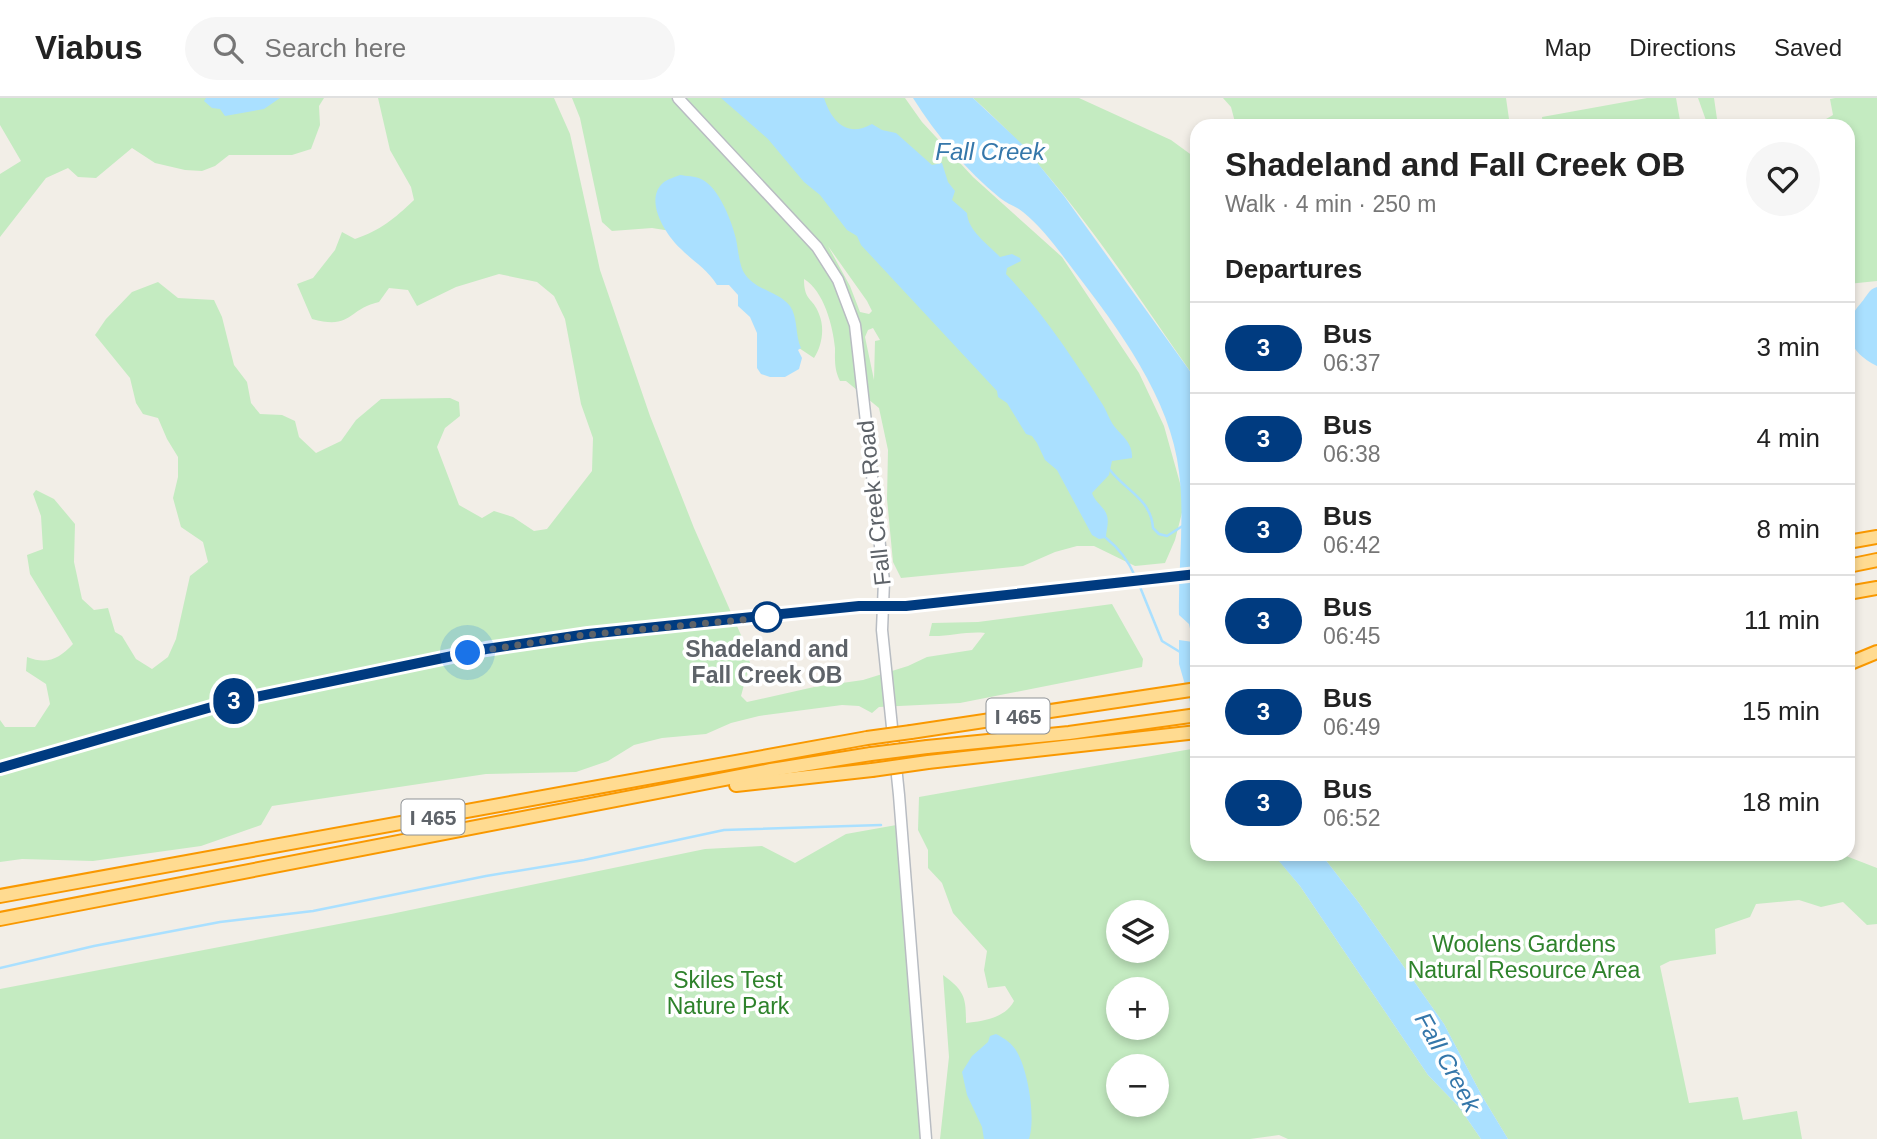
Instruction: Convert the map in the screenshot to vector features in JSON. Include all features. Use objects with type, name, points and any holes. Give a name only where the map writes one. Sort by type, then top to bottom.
[{"type":"highway","points":[[1855,541],[1877,537]]},
{"type":"highway","points":[[1855,565],[1877,560]]},
{"type":"highway","points":[[1855,592],[1877,588]]},
{"type":"highway","points":[[1855,661],[1877,652]]},
{"type":"highway","name":"I 465","points":[[0,896],[867,738],[1190,690]]},
{"type":"highway","name":"I 465","points":[[0,919],[871,754],[927,747],[1136,732],[1190,717]]},
{"type":"highway","points":[[680,790],[1085,745],[1136,732],[1190,724]]},
{"type":"highway","points":[[1136,732],[1190,732]]},
{"type":"main road","name":"Fall Creek Road","points":[[678,98],[803,229],[830,266],[844,293],[855,325],[884,581],[882,630],[901,814],[926,1139]]},
{"type":"main road","points":[[0,768],[222,704],[486,649],[588,634],[1190,575]]},
{"type":"green space","points":[[0,98],[324,98],[319,106],[320,125],[311,149],[292,155],[229,155],[215,166],[202,171],[155,163],[132,148],[96,178],[78,177],[68,168],[46,178],[0,237],[0,174],[21,161],[0,125]]},
{"type":"green space","points":[[378,98],[554,98],[570,134],[600,270],[650,416],[694,528],[744,642],[750,663],[741,696],[747,702],[814,687],[863,680],[927,657],[972,650],[985,633],[929,636],[932,623],[978,622],[1112,604],[1143,659],[1142,667],[960,703],[879,707],[872,713],[859,706],[842,705],[759,716],[731,723],[706,734],[662,738],[634,745],[608,761],[576,772],[486,774],[272,806],[261,825],[201,846],[93,861],[22,859],[0,862],[0,720],[5,727],[35,727],[50,704],[46,684],[26,671],[27,657],[52,659],[73,644],[30,574],[27,555],[43,549],[41,516],[33,494],[36,490],[54,499],[75,524],[74,562],[82,599],[94,610],[108,608],[115,632],[122,636],[136,659],[152,669],[168,657],[176,639],[190,576],[208,562],[203,542],[181,527],[173,498],[178,477],[178,457],[158,418],[143,414],[136,403],[130,378],[95,335],[132,292],[158,282],[178,298],[214,300],[222,317],[234,365],[247,382],[251,403],[260,414],[282,415],[295,421],[299,437],[316,453],[341,441],[356,420],[381,399],[450,398],[459,402],[460,416],[445,428],[437,447],[459,505],[482,518],[494,511],[513,517],[534,531],[547,529],[592,471],[593,438],[581,404],[565,319],[554,296],[537,282],[499,274],[456,287],[417,306],[408,290],[389,288],[379,302],[343,320],[325,322],[312,319],[297,284],[313,278],[335,250],[342,232],[355,239],[364,236],[387,223],[414,200],[411,187],[390,150]]},
{"type":"green space","points":[[572,98],[905,98],[922,122],[973,177],[1062,257],[1139,373],[1164,426],[1185,501],[1175,540],[1165,563],[1135,566],[1094,546],[1077,546],[1023,566],[901,578],[893,562],[887,499],[888,450],[879,408],[846,381],[840,381],[830,320],[817,292],[804,279],[807,296],[817,309],[822,325],[821,342],[814,358],[796,346],[696,235],[652,228],[612,231],[602,222],[580,118]],"holes":[[[828,246],[867,301],[872,311],[869,314],[860,312],[850,286]],[[873,328],[880,340],[875,341],[874,380],[865,337],[868,330]]]},
{"type":"green space","points":[[973,98],[1079,98],[1171,140],[1190,154],[1190,371],[1065,196],[1005,128]]},
{"type":"green space","points":[[1223,98],[1506,98],[1509,119],[1234,119],[1231,107]]},
{"type":"green space","points":[[1647,98],[1676,98],[1680,119],[1542,119]]},
{"type":"green space","points":[[1698,98],[1714,98],[1717,119],[1706,119]]},
{"type":"green space","points":[[1877,98],[1877,281],[1855,283],[1855,119],[1826,119],[1833,115],[1830,99]]},
{"type":"green space","points":[[1190,749],[1190,861],[1279,861],[1300,886],[1428,1075],[1459,1107],[1481,1139],[1288,1139],[1279,1135],[1250,1139],[940,1139],[949,1057],[943,975],[963,996],[966,1023],[1000,1015],[1014,1001],[1005,986],[988,988],[984,970],[987,951],[953,913],[942,883],[928,868],[928,850],[918,830],[919,797]]},
{"type":"green space","name":"Skiles Test Nature Park","points":[[902,824],[922,1139],[0,1139],[0,989],[391,914],[705,849],[762,846],[795,863],[846,834]]},
{"type":"green space","name":"Woolens Gardens Natural Resource Area","points":[[1855,859],[1877,868],[1877,924],[1867,925],[1843,902],[1821,907],[1799,900],[1756,904],[1750,917],[1715,929],[1716,954],[1670,961],[1660,966],[1689,1103],[1738,1097],[1743,1120],[1797,1111],[1802,1139],[1508,1139],[1444,1024],[1326,861]]},
{"type":"water","points":[[206,98],[280,98],[264,109],[225,116],[220,109],[212,108],[204,101]]},
{"type":"water","points":[[721,98],[824,98],[831,114],[842,125],[855,129],[872,124],[882,130],[896,133],[932,165],[942,163],[948,182],[955,191],[952,200],[967,213],[971,226],[979,237],[1000,257],[1012,254],[1020,258],[1021,261],[1007,268],[1006,274],[1032,304],[1079,368],[1114,426],[1131,448],[1132,458],[1112,461],[1109,475],[1092,493],[1107,516],[1106,538],[1099,539],[1092,535],[1057,470],[1045,460],[1037,443],[1032,436],[1026,434],[1007,403],[998,397],[997,391],[861,245],[857,236],[847,230],[820,195],[804,182],[768,139]]},
{"type":"water","name":"Fall Creek","points":[[913,98],[973,98],[1023,145],[1064,196],[1190,371],[1190,628],[1179,615],[1179,472],[1174,445],[1154,391],[1125,341],[1050,240],[1030,218],[1000,198],[964,164]]},
{"type":"water","points":[[680,175],[708,183],[724,206],[736,239],[743,271],[753,283],[785,301],[793,310],[801,348],[798,350],[802,358],[799,369],[785,377],[761,374],[757,368],[757,333],[750,317],[738,306],[738,295],[729,285],[717,285],[705,270],[675,243],[663,226],[656,207],[658,189],[666,181]]},
{"type":"water","points":[[1877,287],[1877,366],[1855,349],[1855,311]]},
{"type":"water","name":"Fall Creek","points":[[1179,640],[1190,642],[1190,702],[1179,664]]},
{"type":"water","name":"Fall Creek","points":[[1279,861],[1326,861],[1444,1024],[1508,1139],[1481,1139],[1459,1107],[1428,1075],[1300,886]]},
{"type":"water","points":[[996,1034],[1015,1049],[1021,1060],[1030,1095],[1032,1119],[1029,1139],[984,1139],[982,1127],[967,1095],[962,1072],[972,1056],[988,1042],[990,1036]]},
{"type":"waterway","points":[[1110,470],[1143,502],[1153,528],[1159,534],[1167,536],[1184,525]]},
{"type":"waterway","points":[[1106,538],[1123,555],[1135,576]]},
{"type":"waterway","points":[[1138,582],[1162,641],[1180,652]]},
{"type":"waterway","points":[[0,968],[94,946],[220,922],[313,911],[486,876],[584,860],[724,830],[881,825]]},
{"type":"bus line","name":"3","points":[[0,768],[222,704],[503,646],[588,634],[859,606],[906,606],[1190,575]]},
{"type":"place","name":"Shadeland and Fall Creek OB","points":[[767,617]]},
{"type":"route","points":[[468,653],[574,636],[771,617],[767,617]]}]
